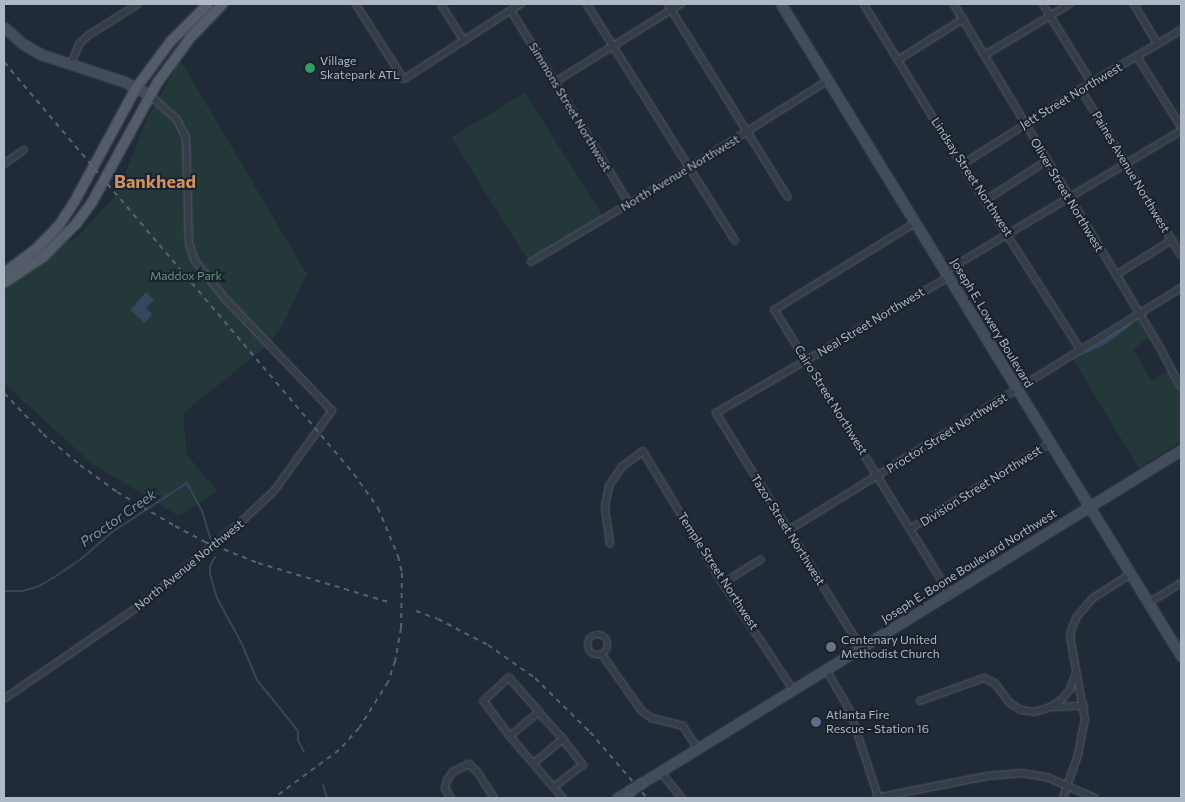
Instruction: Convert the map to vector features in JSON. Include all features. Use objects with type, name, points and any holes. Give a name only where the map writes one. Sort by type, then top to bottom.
[{"type":"main road","points":[[4,282],[42,257],[76,223],[92,201],[148,95],[180,49],[222,4]]},
{"type":"main road","name":"Joseph E. Lowery Boulevard","points":[[781,4],[1181,656]]},
{"type":"main road","points":[[4,272],[35,249],[67,212],[136,87],[170,41],[205,5]]},
{"type":"main road","points":[[4,26],[32,50],[70,66],[136,87],[148,95]]},
{"type":"main road","name":"Joseph E. Boone Boulevard Northwest","points":[[617,798],[1181,450]]},
{"type":"street","points":[[70,66],[80,43],[89,35],[138,4]]},
{"type":"street","points":[[356,4],[404,79],[521,4]]},
{"type":"street","points":[[441,4],[464,40]]},
{"type":"street","points":[[587,4],[735,240]]},
{"type":"street","points":[[555,82],[613,46],[670,6],[681,4]]},
{"type":"street","name":"Lindsay Street Northwest","points":[[864,4],[1081,350]]},
{"type":"street","name":"Oliver Street Northwest","points":[[954,4],[1016,106],[1046,161],[1140,313],[1181,387]]},
{"type":"street","points":[[1043,4],[1092,83]]},
{"type":"street","points":[[985,55],[1070,4]]},
{"type":"street","points":[[1134,4],[1158,44]]},
{"type":"street","points":[[670,6],[788,197]]},
{"type":"street","name":"Simmons Street Northwest","points":[[511,10],[630,204]]},
{"type":"street","points":[[898,60],[963,19]]},
{"type":"street","name":"Jett Street Northwest","points":[[963,164],[1081,89],[1181,30]]},
{"type":"street","points":[[1137,56],[1181,126]]},
{"type":"street","name":"North Avenue Northwest","points":[[531,262],[690,168],[828,81]]},
{"type":"street","name":"Paines Avenue Northwest","points":[[1081,89],[1181,255]]},
{"type":"street","name":"North Avenue Northwest","points":[[4,699],[142,604],[196,562],[251,514],[294,465],[332,411],[225,299],[195,261],[189,244],[186,138],[177,120],[148,95]]},
{"type":"street","name":"Neal Street Northwest","points":[[716,413],[807,360],[1008,234],[1181,131]]},
{"type":"street","points":[[4,164],[24,150]]},
{"type":"street","points":[[986,200],[1046,161]]},
{"type":"street","name":"Cairo Street Northwest","points":[[916,223],[775,310],[950,593]]},
{"type":"street","points":[[1116,275],[1172,240]]},
{"type":"street","name":"Proctor Street Northwest","points":[[789,530],[1181,288]]},
{"type":"street","name":"Tazor Street Northwest","points":[[716,413],[860,648]]},
{"type":"street","name":"Division Street Northwest","points":[[910,529],[1051,443]]},
{"type":"street","name":"Temple Street Northwest","points":[[610,544],[605,507],[609,486],[622,467],[643,451],[723,583],[793,689]]},
{"type":"street","points":[[723,583],[760,560]]},
{"type":"street","points":[[1063,798],[1084,734],[1084,706],[1070,637],[1077,616],[1093,598],[1131,574]]},
{"type":"street","points":[[1149,603],[1181,583]]},
{"type":"street","points":[[602,654],[642,711],[652,718],[683,726],[698,748]]},
{"type":"street","points":[[826,669],[850,710],[877,798],[957,781],[1008,773],[1036,775],[1067,785],[1095,798]]},
{"type":"street","points":[[1051,707],[1070,690],[1077,671]]},
{"type":"street","points":[[555,786],[583,765],[509,678],[484,701],[510,736],[564,798]]},
{"type":"street","points":[[920,701],[984,678],[995,683],[1010,703],[1021,710],[1035,712],[1051,707],[1084,706]]},
{"type":"street","points":[[510,736],[539,712]]},
{"type":"street","points":[[534,763],[563,740]]},
{"type":"street","points":[[451,798],[445,790],[447,780],[453,772],[469,764],[478,772],[494,798]]},
{"type":"street","points":[[661,772],[682,798]]},
{"type":"green space","name":"Maddox Park","points":[[180,60],[307,274],[282,326],[269,344],[183,413],[187,455],[217,491],[179,516],[91,463],[4,383],[4,279],[78,236],[117,194],[147,119]]},
{"type":"green space","points":[[525,93],[605,219],[531,265],[451,137]]},
{"type":"green space","points":[[1137,319],[1149,338],[1133,349],[1152,381],[1168,371],[1181,394],[1181,441],[1139,468],[1073,359]]},
{"type":"water","points":[[146,292],[154,300],[146,308],[152,314],[145,323],[130,310]]},
{"type":"water","points":[[1132,322],[1130,326],[1106,344],[1087,353],[1083,352]]},
{"type":"waterway","name":"Proctor Creek","points":[[4,591],[23,591],[39,586],[53,578],[81,559],[112,532],[187,483],[202,511],[211,541]]},
{"type":"waterway","name":"Proctor Creek","points":[[215,557],[210,566],[210,574],[217,598],[241,642],[257,680],[298,731],[298,740],[304,752]]},
{"type":"waterway","name":"Proctor Creek","points":[[323,785],[327,798]]},
{"type":"railway","points":[[4,62],[354,474],[378,508],[398,556],[402,573],[401,628],[395,661],[388,682],[359,728],[339,750],[274,798]]},
{"type":"railway","points":[[4,393],[43,434],[80,465],[117,492],[175,526],[205,542],[258,563],[388,602]]},
{"type":"railway","points":[[416,611],[438,619],[488,645],[535,678],[590,732],[647,798]]},
{"type":"place","name":"Village Skatepark ATL","points":[[310,68]]},
{"type":"place","name":"Centenary United Methodist Church","points":[[831,647]]},
{"type":"place","name":"Atlanta Fire Rescue - Station 16","points":[[816,722]]},
{"type":"district","name":"Bankhead","points":[[155,181]]}]
